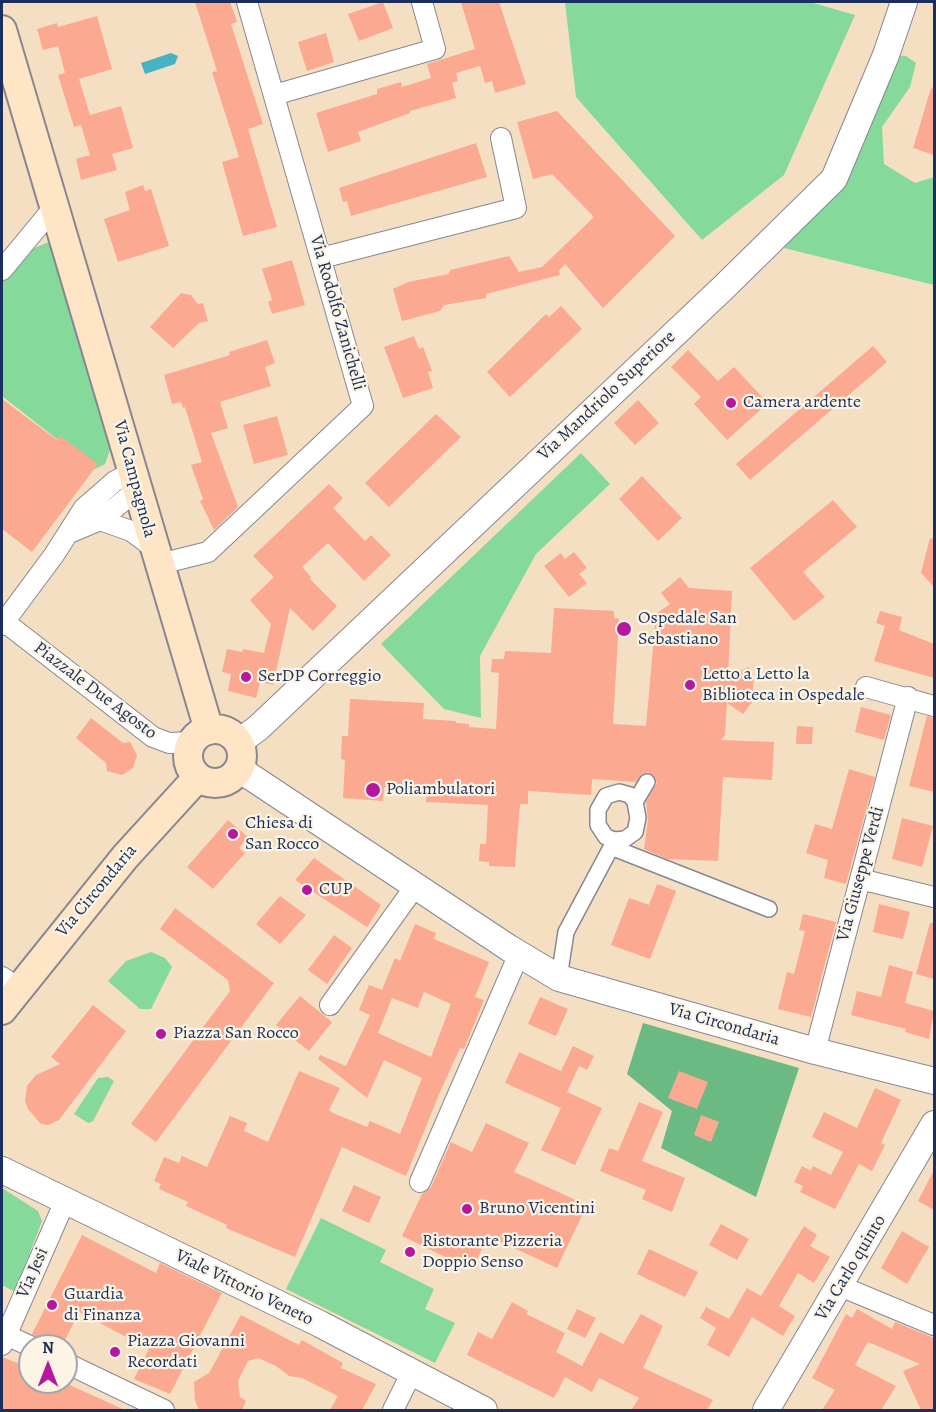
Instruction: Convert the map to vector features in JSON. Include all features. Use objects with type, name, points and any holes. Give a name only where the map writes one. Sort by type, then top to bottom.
[{"type":"main road","name":"Via Campagnola","points":[[2,30],[51,221],[135,480],[157,556],[200,736]]},
{"type":"main road","name":"Via Circondaria","points":[[200,736],[229,732],[239,756]]},
{"type":"main road","points":[[200,736],[189,761],[198,777],[206,782],[221,783],[233,776],[239,756]]},
{"type":"main road","name":"Via Circondaria","points":[[7,992],[198,777]]},
{"type":"street","name":"Via Rodolfo Zanichelli","points":[[157,556],[208,552],[363,405],[247,2]]},
{"type":"street","points":[[274,95],[435,49],[422,2]]},
{"type":"street","name":"Via Mandriolo Superiore","points":[[239,756],[258,728],[705,305],[834,179],[886,55],[904,2]]},
{"type":"street","points":[[321,258],[516,208],[501,138]]},
{"type":"street","points":[[2,270],[51,221]]},
{"type":"street","points":[[69,533],[100,520],[135,480]]},
{"type":"street","name":"Piazzale Due Agosto","points":[[135,480],[115,481],[84,508],[69,533],[2,622],[153,737],[169,743],[200,736]]},
{"type":"street","points":[[100,520],[132,531],[157,556]]},
{"type":"street","points":[[866,687],[934,705]]},
{"type":"street","name":"Via Giuseppe Verdi","points":[[815,1051],[908,697]]},
{"type":"street","name":"Via Circondaria","points":[[239,756],[416,885],[559,978],[815,1051],[934,1081]]},
{"type":"street","points":[[635,802],[647,782]]},
{"type":"street","points":[[559,978],[566,932],[613,843],[625,840],[635,832],[638,818],[635,802],[630,795],[619,792],[606,796],[598,810],[598,825],[613,843],[769,909]]},
{"type":"street","points":[[864,880],[934,897]]},
{"type":"street","points":[[330,1005],[416,885]]},
{"type":"street","points":[[420,1182],[519,954]]},
{"type":"street","name":"Via Carlo quinto","points":[[766,1410],[934,1124]]},
{"type":"street","name":"Viale Vittorio Veneto","points":[[2,1170],[320,1324],[484,1410]]},
{"type":"street","name":"Via Jesi","points":[[4,1340],[65,1201]]},
{"type":"street","points":[[840,1286],[934,1325]]},
{"type":"street","points":[[78,1369],[164,1410]]},
{"type":"street","points":[[393,1410],[412,1372]]},
{"type":"green space","points":[[565,2],[810,2],[855,15],[784,175],[702,240],[576,97]]},
{"type":"green space","points":[[892,55],[906,56],[916,63],[910,87],[882,127],[884,164],[915,183],[934,177],[934,285],[784,248],[843,182]]},
{"type":"green space","points":[[51,241],[109,428],[110,450],[105,464],[95,469],[2,396],[2,280],[30,250]]},
{"type":"green space","points":[[581,453],[610,484],[536,554],[480,656],[481,718],[444,709],[381,644]]},
{"type":"green space","points":[[151,952],[165,958],[172,967],[151,1009],[140,1009],[108,981],[126,961]]},
{"type":"green space","points":[[643,1023],[799,1068],[756,1197],[661,1148],[672,1111],[627,1074]]},
{"type":"green space","points":[[108,1077],[114,1081],[93,1121],[88,1123],[74,1114],[98,1078]]},
{"type":"green space","points":[[2,1188],[38,1211],[42,1221],[15,1292],[2,1285]]},
{"type":"green space","points":[[321,1218],[386,1250],[380,1262],[434,1289],[425,1309],[455,1323],[435,1363],[286,1289]]},
{"type":"water","points":[[171,53],[178,56],[175,64],[145,74],[141,63]]},
{"type":"building","points":[[195,2],[230,2],[237,22],[231,24],[263,124],[248,129],[277,227],[243,236],[222,162],[239,157],[212,72],[217,71]]},
{"type":"building","points":[[383,2],[393,28],[359,41],[348,14]]},
{"type":"building","points":[[461,2],[499,2],[526,84],[495,93],[492,81],[485,83],[480,66],[456,73],[458,81],[452,83],[456,98],[410,111],[410,113],[358,132],[361,141],[328,152],[316,113],[377,94],[377,89],[401,82],[402,87],[431,78],[427,64],[475,49]]},
{"type":"building","points":[[97,16],[112,69],[79,79],[90,115],[121,106],[133,148],[112,154],[117,170],[81,180],[76,159],[90,155],[81,125],[74,127],[58,75],[65,73],[58,46],[43,50],[37,29],[57,23],[58,27]]},
{"type":"building","points":[[326,33],[334,62],[307,71],[298,42]]},
{"type":"building","points":[[931,88],[934,89],[934,155],[913,148]]},
{"type":"building","points":[[557,111],[675,236],[603,308],[565,264],[559,271],[560,275],[486,294],[486,298],[444,305],[440,311],[402,321],[393,289],[408,282],[449,274],[450,270],[509,256],[519,272],[542,267],[594,217],[552,174],[533,179],[517,122]]},
{"type":"building","points":[[476,143],[487,177],[351,216],[347,201],[343,202],[339,188]]},
{"type":"building","points":[[143,185],[145,191],[151,189],[169,246],[118,262],[104,219],[130,210],[125,192]]},
{"type":"building","points":[[292,260],[305,305],[272,314],[268,302],[272,300],[262,269]]},
{"type":"building","points":[[181,293],[191,295],[198,304],[203,303],[208,321],[199,323],[173,348],[150,327]]},
{"type":"building","points":[[561,306],[582,329],[510,397],[487,372],[546,314],[549,317]]},
{"type":"building","points":[[414,336],[419,349],[423,347],[432,371],[428,372],[433,388],[403,398],[384,347]]},
{"type":"building","points":[[267,340],[275,363],[265,367],[271,386],[220,402],[228,428],[211,433],[238,507],[214,530],[200,501],[203,499],[191,465],[202,462],[185,407],[183,408],[181,402],[172,404],[164,375],[230,355],[229,352]]},
{"type":"building","points":[[873,346],[887,362],[750,480],[736,464]]},
{"type":"building","name":"Camera ardente","points":[[688,350],[718,381],[734,367],[768,403],[727,440],[694,404],[701,397],[671,367]]},
{"type":"building","points":[[2,399],[57,440],[60,436],[98,464],[32,552],[2,529]]},
{"type":"building","points":[[638,400],[659,423],[635,445],[614,423]]},
{"type":"building","points":[[436,414],[461,437],[389,507],[365,483]]},
{"type":"building","points":[[277,416],[288,455],[254,464],[243,425]]},
{"type":"building","points":[[642,476],[682,518],[658,541],[619,499]]},
{"type":"building","points":[[329,484],[343,498],[333,508],[365,541],[371,535],[391,555],[364,581],[328,543],[302,567],[311,577],[310,579],[337,606],[313,631],[290,608],[273,685],[260,682],[256,698],[228,691],[231,674],[222,672],[227,649],[264,653],[271,624],[250,600],[274,577],[253,556]]},
{"type":"building","points":[[833,500],[857,527],[803,572],[825,597],[794,621],[750,568]]},
{"type":"building","points":[[930,538],[934,539],[934,587],[921,573]]},
{"type":"building","points":[[574,552],[587,568],[579,574],[587,583],[569,597],[544,566],[561,553],[565,559]]},
{"type":"building","points":[[680,577],[689,588],[732,591],[728,677],[749,667],[754,678],[752,702],[743,714],[727,703],[725,735],[721,740],[774,742],[772,780],[723,777],[718,861],[667,859],[644,849],[648,820],[646,802],[657,783],[655,777],[648,772],[642,774],[636,782],[592,779],[591,795],[528,791],[528,804],[520,804],[515,867],[489,866],[489,862],[479,861],[480,844],[486,844],[488,805],[426,802],[427,789],[384,787],[383,801],[343,798],[345,760],[341,759],[342,736],[348,736],[350,699],[424,703],[423,719],[456,721],[456,723],[469,724],[469,727],[496,729],[499,673],[491,672],[492,659],[504,659],[505,651],[551,653],[554,608],[614,611],[614,618],[619,619],[613,724],[646,726],[656,614],[670,604],[661,593]]},
{"type":"building","points":[[880,611],[902,617],[899,630],[934,644],[934,678],[874,661],[885,626],[876,623]]},
{"type":"building","points":[[861,707],[891,715],[884,740],[855,732]]},
{"type":"building","points":[[927,716],[934,718],[934,792],[909,786]]},
{"type":"building","points":[[91,718],[123,743],[130,742],[137,755],[133,768],[122,775],[107,771],[106,763],[76,738]]},
{"type":"building","points":[[797,726],[813,727],[812,744],[796,744]]},
{"type":"building","points":[[849,769],[875,777],[846,884],[824,878],[828,860],[806,853],[815,824],[832,829]]},
{"type":"building","points":[[902,818],[933,826],[922,867],[892,859]]},
{"type":"building","points":[[228,820],[248,837],[239,848],[245,853],[213,889],[187,867]]},
{"type":"building","points":[[314,858],[381,905],[367,927],[295,880]]},
{"type":"building","points":[[657,884],[676,891],[650,959],[611,945],[629,898],[649,905]]},
{"type":"building","points":[[280,896],[306,915],[280,944],[256,924]]},
{"type":"building","points":[[879,904],[910,912],[903,939],[873,932]]},
{"type":"building","points":[[175,908],[274,983],[156,1142],[131,1124],[230,991],[228,980],[160,929]]},
{"type":"building","points":[[803,914],[836,922],[811,1017],[778,1009],[787,972],[794,974],[805,931],[799,930]]},
{"type":"building","points":[[930,923],[934,923],[934,979],[916,974]]},
{"type":"building","points":[[415,924],[436,933],[434,939],[489,962],[475,997],[484,1000],[464,1049],[460,1048],[440,1092],[406,1176],[342,1147],[295,1257],[226,1228],[227,1225],[186,1206],[188,1202],[159,1189],[161,1184],[154,1181],[164,1157],[179,1163],[182,1156],[207,1167],[230,1116],[247,1123],[244,1131],[268,1142],[299,1071],[340,1088],[329,1110],[333,1113],[367,1127],[370,1121],[400,1134],[422,1078],[384,1060],[367,1098],[318,1059],[320,1055],[346,1066],[370,1015],[359,1010],[369,985],[382,990],[395,958],[400,961]],"holes":[[[424,992],[451,1004],[431,1057],[378,1033],[392,998],[418,1008]]]},
{"type":"building","points":[[334,935],[352,948],[327,984],[308,970]]},
{"type":"building","points":[[889,965],[913,972],[905,1003],[934,1011],[929,1039],[905,1032],[906,1029],[851,1015],[857,991],[881,997]]},
{"type":"building","points":[[300,996],[332,1022],[309,1051],[276,1025]]},
{"type":"building","points":[[540,997],[568,1009],[556,1036],[528,1024]]},
{"type":"building","points":[[93,1005],[126,1031],[59,1120],[48,1125],[41,1124],[28,1109],[25,1101],[27,1086],[36,1075],[60,1064],[51,1057]]},
{"type":"building","points":[[573,1046],[594,1056],[587,1070],[579,1066],[567,1092],[602,1108],[575,1165],[541,1150],[561,1108],[505,1083],[519,1052],[561,1071]]},
{"type":"building","points":[[679,1071],[708,1082],[697,1109],[668,1098]]},
{"type":"building","points":[[875,1088],[901,1100],[881,1143],[885,1145],[872,1171],[859,1164],[835,1209],[800,1192],[803,1186],[794,1182],[802,1166],[811,1171],[813,1166],[831,1175],[843,1152],[812,1137],[824,1112],[857,1128]]},
{"type":"building","points":[[639,1102],[663,1112],[642,1161],[685,1178],[672,1212],[642,1199],[646,1190],[600,1171],[609,1148],[618,1151]]},
{"type":"building","points":[[701,1115],[719,1122],[711,1142],[694,1135]]},
{"type":"building","points":[[486,1123],[529,1143],[514,1172],[587,1205],[557,1268],[488,1236],[472,1270],[402,1236],[422,1194],[431,1187],[451,1142],[472,1152]]},
{"type":"building","points":[[934,1170],[934,1210],[918,1201]]},
{"type":"building","points":[[354,1185],[381,1197],[369,1223],[342,1211]]},
{"type":"building","points":[[721,1224],[749,1239],[737,1260],[709,1245]]},
{"type":"building","points":[[804,1226],[817,1235],[810,1246],[830,1257],[814,1283],[798,1273],[779,1306],[795,1316],[783,1336],[752,1317],[729,1357],[707,1345],[716,1328],[700,1318],[706,1307],[729,1319],[747,1288],[761,1296]]},
{"type":"building","points":[[902,1231],[929,1247],[907,1284],[881,1268]]},
{"type":"building","points":[[82,1235],[156,1273],[160,1263],[222,1293],[170,1394],[134,1379],[149,1349],[79,1312],[68,1334],[32,1334]]},
{"type":"building","points":[[649,1249],[698,1272],[685,1297],[637,1274]]},
{"type":"building","points":[[512,1302],[528,1311],[526,1314],[565,1333],[556,1352],[582,1366],[600,1332],[623,1344],[641,1314],[663,1326],[643,1368],[713,1400],[707,1410],[631,1410],[639,1398],[599,1378],[592,1392],[565,1377],[554,1398],[467,1355],[478,1332],[492,1339]]},
{"type":"building","points":[[577,1309],[596,1318],[585,1338],[567,1329]]},
{"type":"building","points":[[857,1309],[892,1329],[895,1322],[934,1338],[934,1410],[921,1410],[903,1371],[920,1364],[868,1342],[855,1365],[896,1386],[881,1410],[822,1410],[835,1390],[812,1378],[846,1314],[852,1318]]},
{"type":"building","points":[[241,1315],[299,1345],[302,1340],[343,1363],[341,1368],[376,1384],[362,1410],[330,1410],[338,1396],[302,1378],[289,1376],[276,1366],[258,1358],[248,1361],[238,1381],[240,1397],[246,1401],[242,1410],[199,1410],[195,1400],[194,1382],[209,1373]]},
{"type":"building","points":[[2,1357],[18,1363],[18,1394],[78,1394],[78,1389],[125,1410],[2,1410]]},
{"type":"place","name":"Camera ardente","points":[[731,403]]},
{"type":"place","name":"Ospedale San Sebastiano","points":[[624,629]]},
{"type":"place","name":"SerDP Correggio","points":[[246,677]]},
{"type":"place","name":"Letto a Letto la Biblioteca in Ospedale","points":[[690,685]]},
{"type":"place","name":"Poliambulatori","points":[[373,790]]},
{"type":"place","name":"Chiesa di San Rocco","points":[[233,834]]},
{"type":"place","name":"CUP","points":[[307,890]]},
{"type":"place","name":"Piazza San Rocco","points":[[161,1034]]},
{"type":"place","name":"Bruno Vicentini","points":[[467,1209]]},
{"type":"place","name":"Ristorante Pizzeria Doppio Senso","points":[[410,1252]]},
{"type":"place","name":"Guardia di Finanza","points":[[52,1305]]},
{"type":"place","name":"Piazza Giovanni Recordati","points":[[115,1352]]}]
